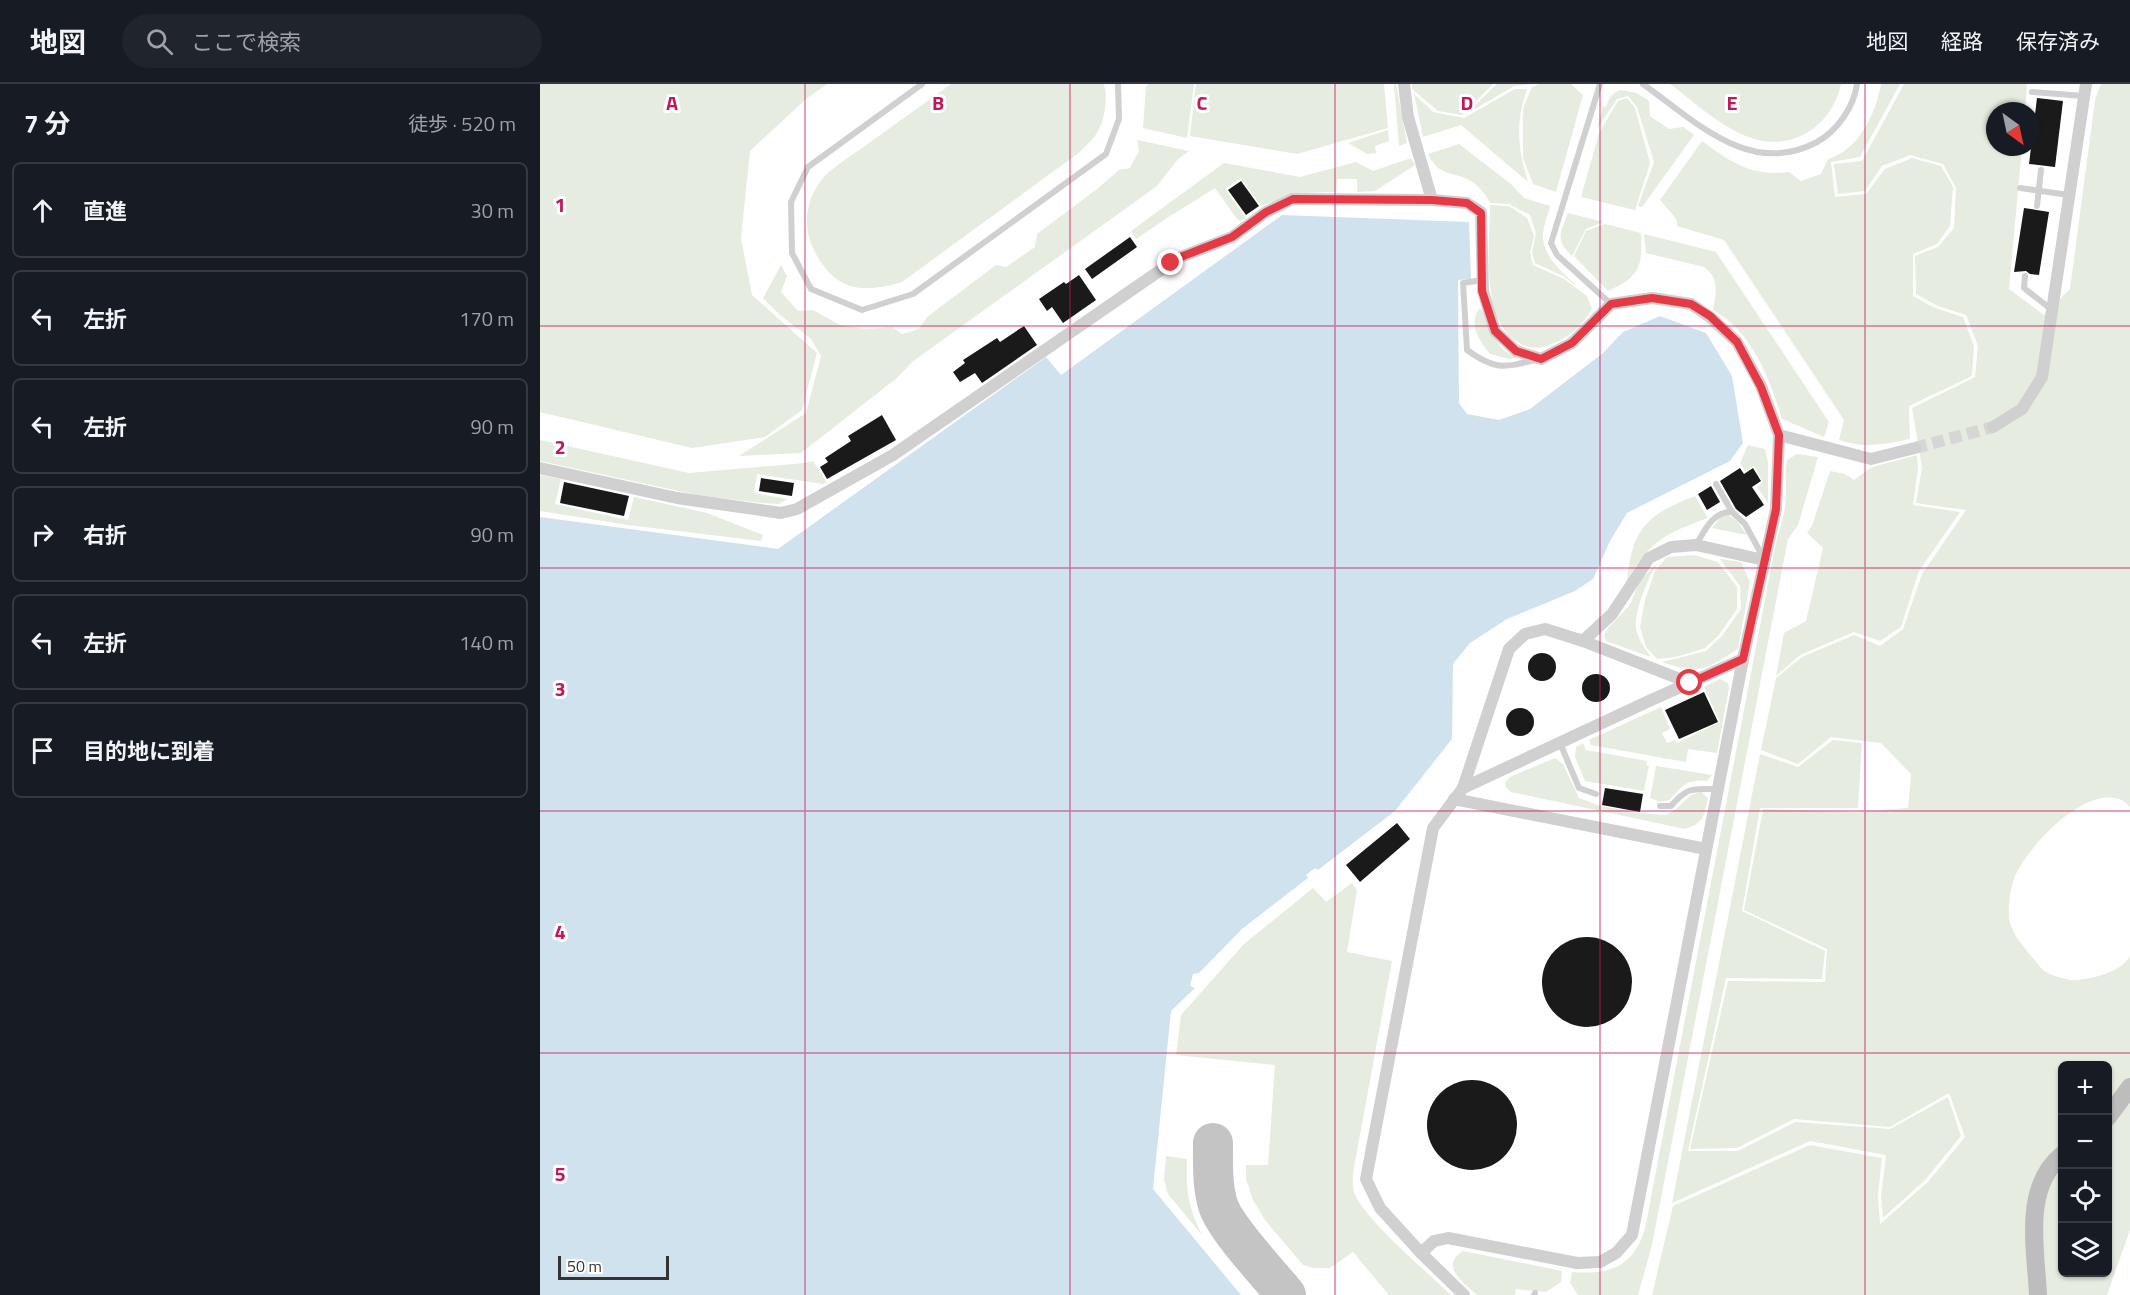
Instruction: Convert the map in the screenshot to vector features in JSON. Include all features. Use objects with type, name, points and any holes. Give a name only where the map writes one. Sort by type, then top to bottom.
[{"type":"main road","points":[[2110,1115],[2130,1087]]},
{"type":"main road","points":[[2038,1295],[2034,1211],[2044,1177],[2058,1160]]},
{"type":"street","points":[[1404,84],[1408,117],[1432,200]]},
{"type":"street","points":[[1993,427],[2022,410],[2042,377],[2085,90]]},
{"type":"street","points":[[540,468],[677,498],[781,513],[797,509],[893,455],[1178,258],[1232,237],[1275,208],[1293,199],[1432,200],[1467,203],[1481,213],[1482,291],[1495,331],[1516,351],[1541,359],[1572,343],[1611,304],[1652,298],[1691,304],[1710,316],[1737,342],[1761,387],[1779,435],[1776,509],[1743,659],[1632,1235],[1617,1253],[1600,1262],[1577,1263],[1448,1238],[1434,1241],[1421,1253]]},
{"type":"street","points":[[1779,435],[1871,459],[1915,448]]},
{"type":"street","points":[[1583,641],[1612,614],[1649,558],[1671,547],[1696,545],[1764,560]]},
{"type":"street","points":[[1464,1295],[1380,1208],[1366,1179],[1433,828],[1463,788],[1509,649],[1525,634],[1545,629],[1583,641],[1690,683]]},
{"type":"street","points":[[1463,788],[1743,659]]},
{"type":"street","points":[[1455,799],[1706,849]]},
{"type":"lane","points":[[922,84],[808,167],[791,202],[792,253],[811,289],[861,310],[913,294],[1106,154],[1119,119],[1118,84]]},
{"type":"lane","points":[[1600,84],[1551,243],[1557,255],[1611,304]]},
{"type":"lane","points":[[1643,84],[1723,140],[1745,151],[1776,154],[1801,150],[1828,136],[1842,119],[1856,92],[1857,84]]},
{"type":"lane","points":[[2032,92],[2085,90]]},
{"type":"lane","points":[[2037,206],[2041,170]]},
{"type":"lane","points":[[2020,188],[2069,195]]},
{"type":"lane","points":[[2025,276],[2024,288],[2052,310]]},
{"type":"lane","points":[[1482,280],[1463,284],[1467,350],[1485,363],[1506,367],[1541,359]]},
{"type":"lane","points":[[1716,484],[1732,512],[1745,525],[1764,560]]},
{"type":"lane","points":[[1696,545],[1718,514],[1732,512]]},
{"type":"lane","points":[[1560,742],[1579,788],[1596,794]]},
{"type":"lane","points":[[1660,806],[1671,806],[1690,789],[1718,789]]},
{"type":"shaded area","points":[[540,84],[827,84],[806,99],[750,151],[741,238],[752,295],[817,353],[802,410],[765,437],[692,448],[540,412]]},
{"type":"shaded area","points":[[951,84],[1104,84],[1105,109],[1097,133],[1080,152],[902,282],[871,288],[842,283],[826,269],[812,247],[807,223],[808,211],[816,188],[835,168]]},
{"type":"shaded area","points":[[1148,84],[1194,84],[1187,138],[1143,128]]},
{"type":"shaded area","points":[[1196,84],[1384,84],[1388,128],[1297,154],[1190,136]]},
{"type":"shaded area","points":[[1394,84],[1396,84],[1407,143],[1399,146]]},
{"type":"shaded area","points":[[1412,84],[1493,84],[1462,115],[1438,111],[1412,89]]},
{"type":"shaded area","points":[[1497,84],[1532,84],[1514,86],[1465,115]]},
{"type":"shaded area","points":[[1539,84],[1571,84],[1583,95],[1556,192],[1533,184],[1523,158],[1523,109],[1532,87]]},
{"type":"shaded area","points":[[1670,84],[1841,84],[1837,99],[1829,112],[1814,128],[1789,140],[1770,142],[1752,138],[1734,130],[1717,120]]},
{"type":"shaded area","points":[[1881,84],[1900,84],[1860,157],[1831,162],[1835,197],[1866,194],[1885,169],[1912,158],[1941,166],[1953,187],[1950,226],[1937,244],[1913,254],[1913,296],[1935,308],[1963,317],[1974,346],[1972,376],[1909,406],[1910,439],[1866,445],[1839,440],[1844,420],[1724,240],[1677,226],[1677,220],[1660,200],[1702,141],[1732,161],[1752,170],[1789,172],[1801,181],[1821,174],[1828,159],[1849,148],[1864,129],[1875,107]]},
{"type":"shaded area","points":[[1904,84],[2027,84],[2026,102],[1986,102],[1986,156],[2021,156],[2009,289],[2044,315],[2070,289],[2095,100],[2101,84],[2130,84],[2130,807],[2120,800],[2105,798],[2090,802],[2060,821],[2024,860],[2012,884],[2009,906],[2011,926],[2015,934],[2043,970],[2050,974],[2074,980],[2092,978],[2114,970],[2126,962],[2130,956],[2130,1230],[2107,1295],[1652,1295],[1673,1206],[1810,1145],[1882,1158],[1878,1195],[1880,1224],[1928,1182],[1965,1137],[1949,1093],[1890,1127],[1794,1119],[1737,1148],[1690,1149],[1728,981],[1825,982],[1827,949],[1744,910],[1763,809],[1856,812],[1908,808],[1911,774],[1881,743],[1831,737],[1798,764],[1761,750],[1776,678],[1802,657],[1854,635],[1880,646],[1903,629],[1922,574],[1966,510],[1916,503],[1922,468],[1912,408],[1975,377],[1978,346],[1966,315],[1938,306],[1916,294],[1915,256],[1938,247],[1954,228],[1956,188],[1943,164],[1910,155],[1882,166],[1865,191],[1838,194],[1834,164],[1862,161]]},
{"type":"shaded area","points":[[1515,89],[1527,89],[1523,101],[1519,136],[1528,182],[1461,125],[1423,137],[1414,94],[1433,112],[1464,118]]},
{"type":"shaded area","points":[[1621,90],[1637,93],[1649,101],[1650,116],[1669,129],[1683,127],[1694,135],[1642,207],[1638,206],[1654,162],[1637,107],[1628,96],[1617,99],[1597,129],[1603,106],[1606,107],[1611,96]]},
{"type":"shaded area","points":[[1627,98],[1635,108],[1650,163],[1635,210],[1581,197],[1599,133],[1618,101]]},
{"type":"shaded area","points":[[1388,130],[1389,141],[1375,146],[1376,153],[1367,154],[1348,143]]},
{"type":"shaded area","points":[[1137,140],[1189,151],[1178,159],[1157,186],[912,362],[897,378],[801,453],[739,456],[806,413],[821,356],[811,339],[780,315],[763,298],[781,265],[787,276],[781,292],[798,311],[813,310],[840,325],[866,329],[892,327],[902,334],[919,329],[927,317],[996,265],[1006,267],[1035,247],[1037,234],[1119,170],[1130,168],[1139,151]]},
{"type":"shaded area","points":[[1459,144],[1512,185],[1524,198],[1550,206],[1543,231],[1545,246],[1556,266],[1579,288],[1563,276],[1535,263],[1532,252],[1536,233],[1530,215],[1509,204],[1490,203],[1474,183],[1437,167],[1428,154]]},
{"type":"shaded area","points":[[1411,158],[1415,165],[1375,191],[1357,192],[1357,179],[1337,179],[1336,192],[1297,193],[1261,206],[1241,178],[1225,189],[1246,218],[1240,221],[1215,188],[1136,239],[1131,231],[1224,163],[1300,177],[1356,162],[1373,171]]},
{"type":"shaded area","points":[[1490,205],[1509,206],[1527,218],[1534,236],[1530,253],[1533,265],[1564,279],[1587,296],[1592,309],[1578,327],[1560,340],[1538,348],[1523,345],[1505,330],[1497,315],[1489,279]]},
{"type":"shaded area","points":[[1568,213],[1603,222],[1586,229],[1572,256],[1561,240]]},
{"type":"shaded area","points":[[1605,224],[1641,233],[1641,254],[1637,270],[1627,281],[1608,291],[1574,256],[1586,231]]},
{"type":"shaded area","points":[[1644,234],[1716,252],[1829,422],[1824,437],[1782,419],[1769,381],[1749,344],[1730,322],[1713,310],[1716,286],[1709,271],[1704,267],[1646,253]]},
{"type":"shaded area","points":[[1480,308],[1498,343],[1509,354],[1517,358],[1509,359],[1490,354],[1486,349],[1475,326],[1476,314]]},
{"type":"shaded area","points":[[540,440],[689,473],[813,461],[827,483],[757,474],[754,493],[787,499],[779,504],[697,495],[540,461]]},
{"type":"shaded area","points":[[1748,445],[1765,449],[1768,463],[1768,503],[1757,487],[1763,482],[1754,466],[1745,471],[1740,463]]},
{"type":"shaded area","points":[[1797,454],[1818,457],[1798,525],[1788,539],[1652,1245],[1638,1295],[1578,1295],[1570,1283],[1572,1272],[1598,1272],[1618,1266],[1634,1252],[1645,1229],[1776,542],[1784,512],[1787,460]]},
{"type":"shaded area","points":[[1917,455],[1918,469],[1913,505],[1960,512],[1919,571],[1901,627],[1880,641],[1854,632],[1800,655],[1776,676],[1784,633],[1806,621],[1823,548],[1807,533],[1812,526],[1830,471],[1845,474],[1854,480],[1872,467]]},
{"type":"shaded area","points":[[540,475],[561,479],[555,504],[628,520],[634,497],[707,513],[763,535],[761,541],[628,525],[540,511]]},
{"type":"shaded area","points":[[1695,496],[1708,518],[1681,528],[1660,540],[1643,557],[1627,581],[1633,548],[1645,526],[1665,510]]},
{"type":"shaded area","points":[[1728,515],[1737,521],[1747,535],[1712,528],[1721,517]]},
{"type":"shaded area","points":[[1694,555],[1718,562],[1737,587],[1737,609],[1718,636],[1705,648],[1676,657],[1657,659],[1646,647],[1640,627],[1645,600],[1655,571],[1667,557]]},
{"type":"shaded area","points":[[1720,559],[1741,562],[1750,582],[1738,649],[1702,668],[1685,668],[1662,662],[1706,651],[1721,637],[1741,609],[1740,586]]},
{"type":"shaded area","points":[[1658,563],[1643,593],[1636,620],[1638,635],[1651,657],[1606,641],[1604,635],[1630,605],[1640,580]]},
{"type":"shaded area","points":[[1720,679],[1728,683],[1729,688],[1717,753],[1688,749],[1686,762],[1591,745],[1589,740],[1661,707],[1670,729],[1662,733],[1667,743],[1675,740],[1677,743],[1720,722],[1704,687]]},
{"type":"shaded area","points":[[1833,740],[1862,743],[1858,808],[1760,808],[1742,911],[1825,951],[1822,979],[1726,978],[1688,1151],[1738,1151],[1795,1122],[1890,1129],[1948,1097],[1961,1136],[1925,1180],[1883,1218],[1881,1197],[1886,1155],[1810,1141],[1672,1203],[1760,754],[1798,767]]},
{"type":"shaded area","points":[[1583,743],[1586,750],[1647,761],[1646,765],[1649,766],[1644,791],[1585,781],[1575,757],[1576,747]]},
{"type":"shaded area","points":[[1555,758],[1563,764],[1579,798],[1600,806],[1666,815],[1691,795],[1701,792],[1708,798],[1704,814],[1700,821],[1685,829],[1511,792],[1506,787],[1505,783],[1510,777]]},
{"type":"shaded area","points":[[1656,766],[1712,775],[1707,781],[1689,782],[1669,800],[1660,802],[1650,798]]},
{"type":"shaded area","points":[[1352,883],[1357,890],[1347,952],[1392,961],[1353,1173],[1353,1190],[1369,1216],[1382,1230],[1451,1295],[1389,1295],[1353,1252],[1330,1268],[1303,1265],[1265,1220],[1253,1200],[1246,1179],[1246,1165],[1268,1165],[1275,1065],[1176,1055],[1181,1015],[1244,944],[1313,888],[1326,902]]},
{"type":"shaded area","points":[[1166,1156],[1187,1159],[1189,1198],[1202,1235],[1168,1194],[1164,1179]]},
{"type":"shaded area","points":[[1463,1251],[1562,1271],[1561,1282],[1546,1292],[1516,1289],[1515,1295],[1477,1295],[1460,1279],[1453,1268],[1453,1262]]},
{"type":"water","points":[[1282,215],[1469,222],[1471,279],[1458,280],[1459,403],[1467,414],[1499,420],[1530,409],[1603,353],[1623,332],[1660,316],[1706,333],[1732,376],[1743,443],[1730,461],[1627,513],[1610,541],[1593,579],[1575,591],[1507,619],[1470,643],[1453,664],[1452,739],[1395,811],[1318,870],[1315,868],[1306,875],[1308,878],[1242,929],[1199,973],[1193,974],[1190,986],[1195,988],[1171,1011],[1153,1189],[1241,1295],[540,1295],[540,517],[778,549],[1046,357],[1061,375]]},
{"type":"building","points":[[2037,98],[2063,101],[2055,167],[2029,164],[2030,156],[2040,156],[2040,102],[2037,102]]},
{"type":"building","points":[[1241,181],[1259,206],[1246,215],[1228,190]]},
{"type":"building","points":[[2024,208],[2049,212],[2039,275],[2026,271],[2014,272]]},
{"type":"building","points":[[1130,237],[1137,247],[1092,279],[1085,269]]},
{"type":"building","points":[[1079,275],[1096,300],[1063,323],[1052,307],[1047,311],[1039,299]]},
{"type":"building","points":[[1024,326],[1037,345],[982,383],[975,373],[960,382],[953,372],[965,363],[963,360],[997,338],[1000,342]]},
{"type":"building","points":[[882,415],[896,440],[827,479],[820,467],[828,462],[825,458],[851,441],[848,436]]},
{"type":"building","points":[[1740,468],[1744,474],[1753,468],[1761,481],[1752,487],[1764,505],[1746,517],[1736,509],[1720,481]]},
{"type":"building","points":[[761,478],[794,483],[792,496],[759,491]]},
{"type":"building","points":[[564,482],[629,496],[624,516],[560,503]]},
{"type":"building","points":[[1711,486],[1720,502],[1707,510],[1698,494]]},
{"type":"building","points":[[1542,653],[1552,657],[1556,667],[1552,677],[1542,681],[1532,677],[1528,667],[1532,657]]},
{"type":"building","points":[[1596,674],[1606,678],[1610,688],[1606,698],[1596,702],[1586,698],[1582,688],[1586,678]]},
{"type":"building","points":[[1704,692],[1718,722],[1679,739],[1665,710]]},
{"type":"building","points":[[1520,708],[1530,712],[1534,722],[1530,732],[1520,736],[1510,732],[1506,722],[1510,712]]},
{"type":"building","points":[[1605,788],[1643,794],[1640,812],[1602,805]]},
{"type":"building","points":[[1397,823],[1410,839],[1360,882],[1346,865]]},
{"type":"building","points":[[1587,937],[1604,940],[1619,950],[1629,965],[1632,982],[1629,999],[1619,1014],[1604,1024],[1587,1027],[1570,1024],[1555,1014],[1545,999],[1542,982],[1545,965],[1555,950],[1570,940]]},
{"type":"building","points":[[1472,1080],[1489,1083],[1504,1093],[1514,1108],[1517,1125],[1514,1142],[1504,1157],[1489,1167],[1472,1170],[1455,1167],[1440,1157],[1430,1142],[1427,1125],[1430,1108],[1440,1093],[1455,1083]]},
{"type":"taxiway","points":[[1213,1143],[1213,1174],[1222,1215],[1238,1238],[1286,1295]]},
{"type":"tunnel","points":[[1915,448],[1993,427]]},
{"type":"route","points":[[1171,263],[1178,258],[1232,237],[1266,212],[1293,199],[1432,200],[1467,203],[1481,213],[1482,291],[1495,331],[1516,351],[1541,359],[1572,343],[1611,304],[1652,298],[1691,304],[1710,316],[1737,342],[1761,387],[1779,435],[1776,509],[1743,659],[1690,683]]}]
